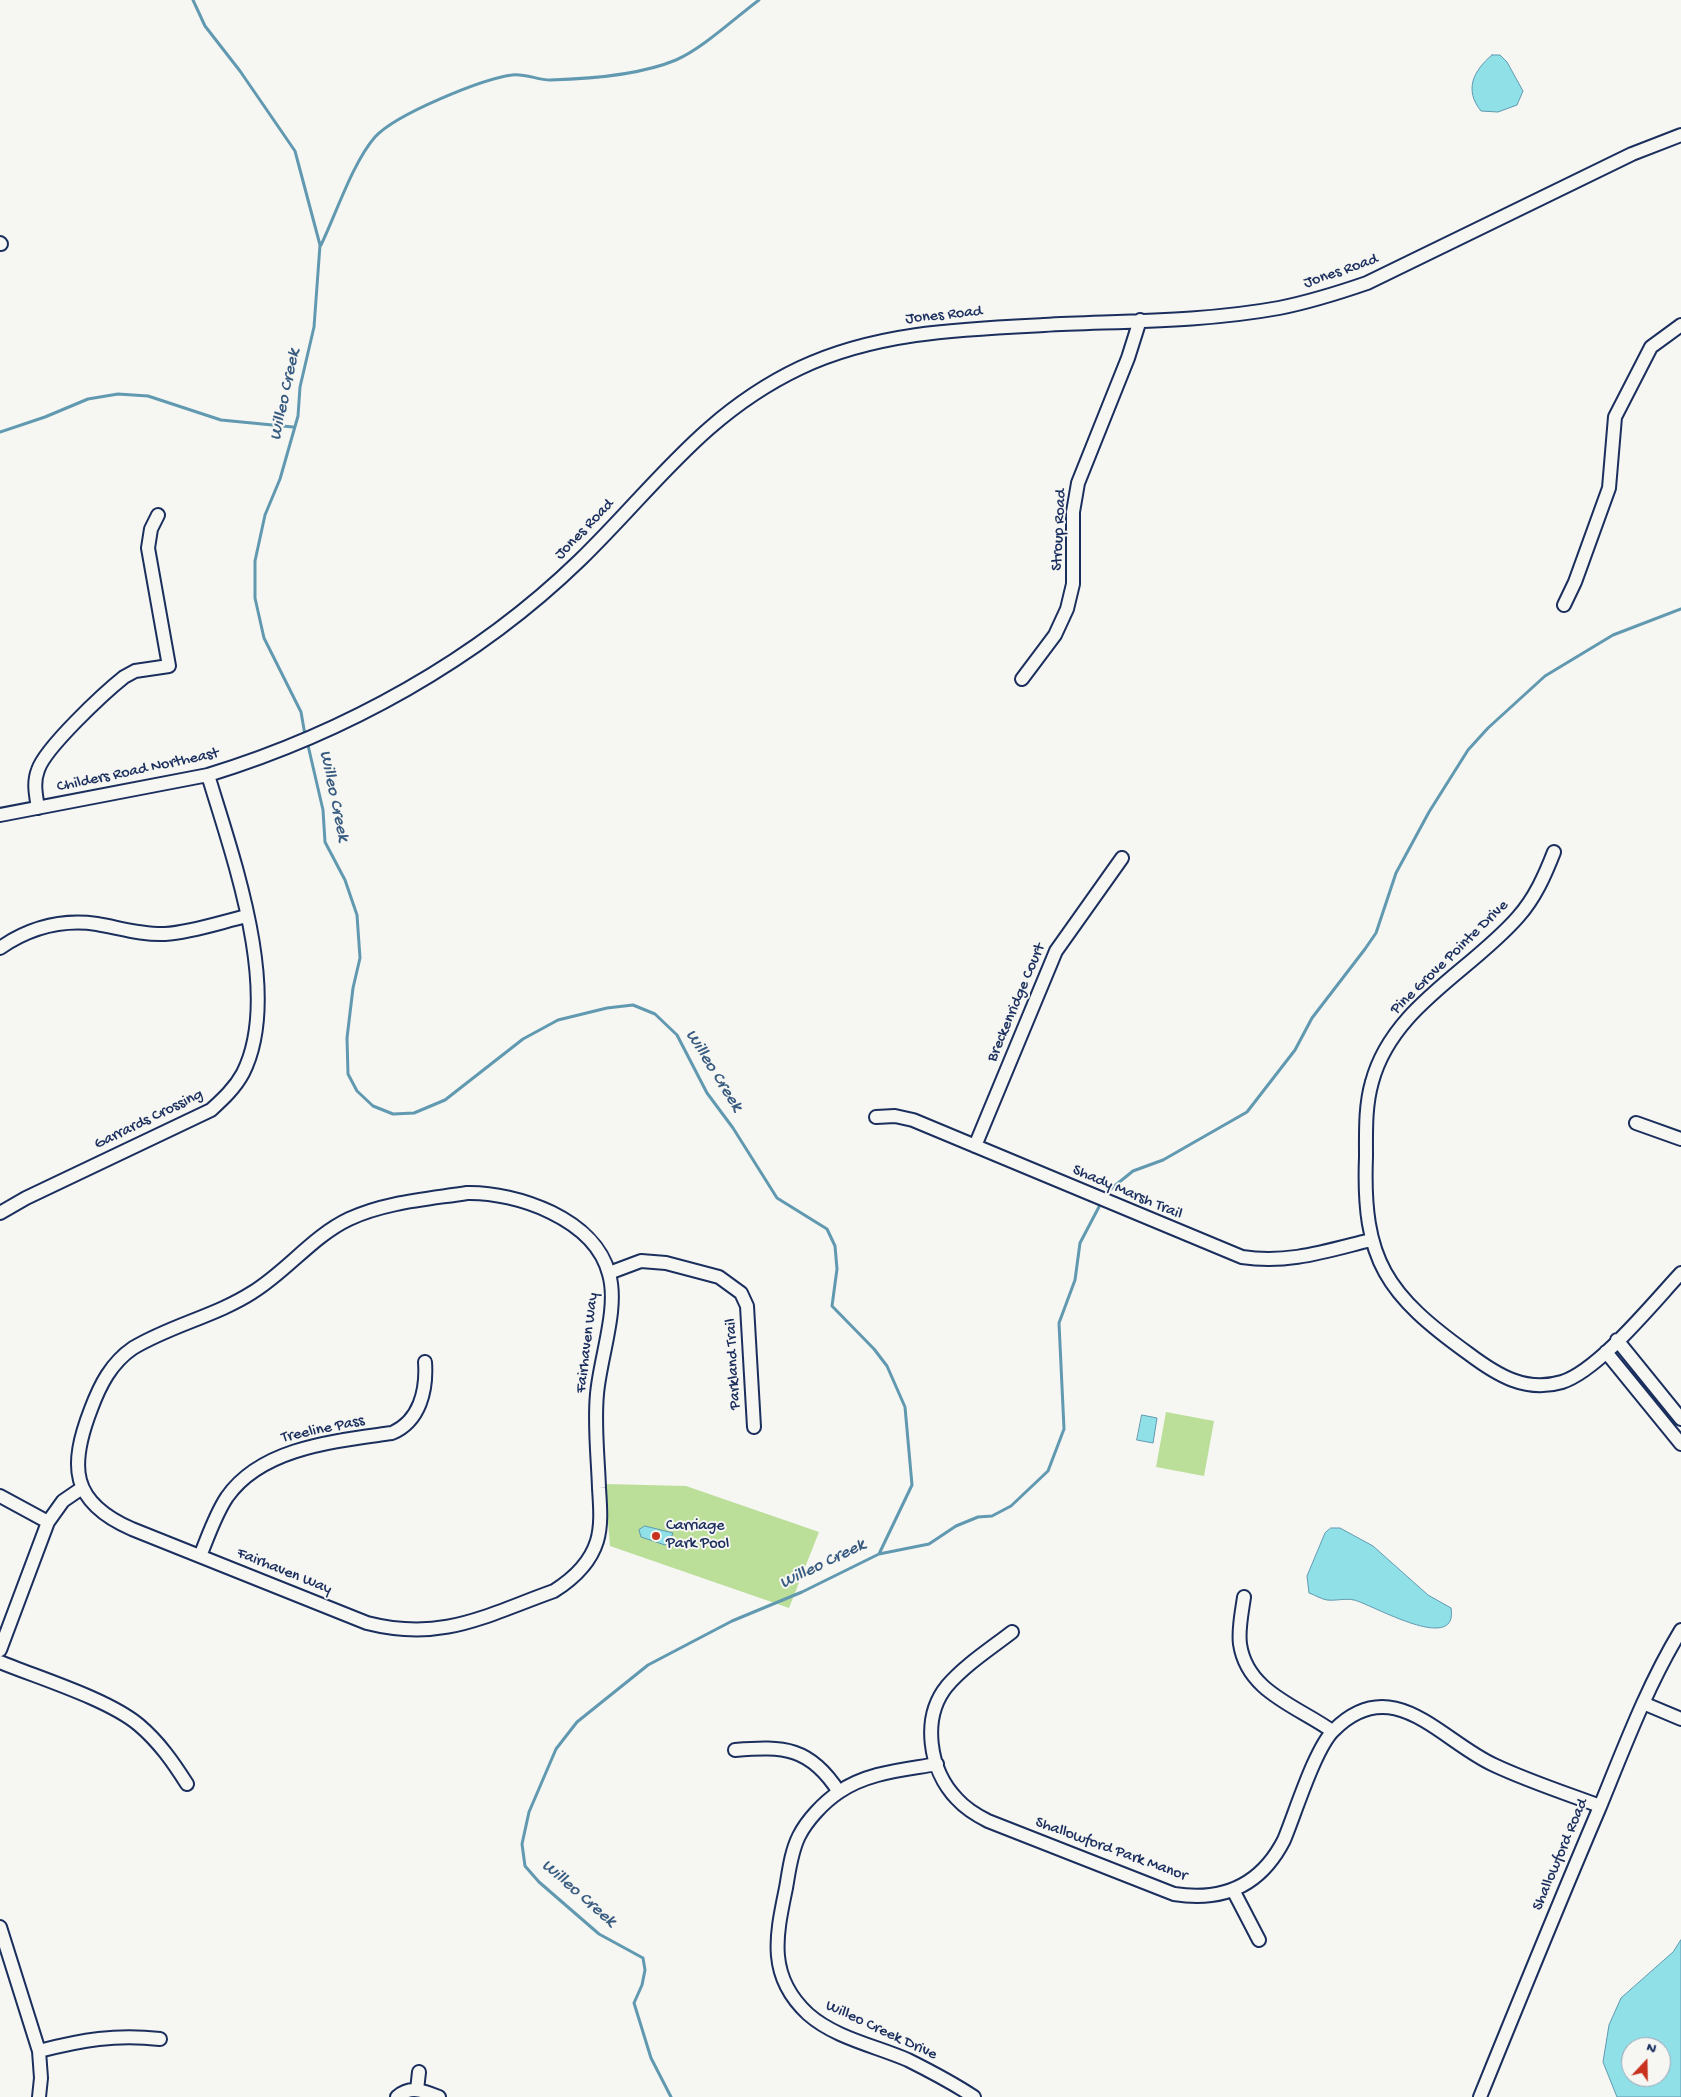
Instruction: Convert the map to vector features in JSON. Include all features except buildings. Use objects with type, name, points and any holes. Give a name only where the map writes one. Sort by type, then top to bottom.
[{"type":"street","name":"Jones Road","points":[[307,739],[340,724],[413,685],[460,656],[517,614],[581,560],[707,428],[754,394],[799,369],[852,348],[910,336],[961,330],[1227,314],[1282,307],[1368,283],[1632,154],[1681,135]]},
{"type":"street","name":"Stroup Road","points":[[1022,679],[1046,648],[1067,609],[1074,578],[1073,512],[1078,484],[1128,358],[1140,320]]},
{"type":"street","points":[[1564,605],[1575,582],[1609,488],[1615,416],[1651,347],[1681,325]]},
{"type":"street","points":[[38,808],[34,787],[37,772],[42,760],[50,750],[124,677],[135,671],[169,666],[148,548],[151,529],[158,515]]},
{"type":"street","name":"Childers Road Northeast","points":[[0,815],[208,775],[307,739]]},
{"type":"street","name":"Garrards Crossing","points":[[0,1213],[26,1198],[204,1114],[225,1098],[243,1073],[249,1060],[254,1031],[257,960],[247,916],[208,775]]},
{"type":"street","name":"Pine Grove Pointe Drive","points":[[1554,852],[1540,886],[1518,917],[1409,1017],[1393,1036],[1381,1056],[1372,1083],[1367,1111],[1364,1195],[1371,1240],[1388,1277],[1413,1310],[1432,1327],[1504,1378],[1531,1385],[1559,1383],[1585,1371],[1606,1352],[1681,1273]]},
{"type":"street","name":"Breckenridge Court","points":[[975,1146],[1056,951],[1122,858]]},
{"type":"street","points":[[0,948],[26,932],[62,924],[96,924],[152,934],[167,934],[247,916]]},
{"type":"street","name":"Shady Marsh Trail","points":[[876,1117],[895,1116],[913,1120],[1242,1258],[1266,1261],[1288,1260],[1371,1240]]},
{"type":"street","points":[[1636,1123],[1681,1139]]},
{"type":"street","name":"Fairhaven Way","points":[[467,1192],[487,1192],[508,1197],[556,1215],[570,1223],[594,1246],[609,1273],[611,1301],[599,1376],[596,1415],[600,1523],[593,1552],[578,1572],[567,1583],[554,1591],[457,1626],[440,1629],[405,1630],[366,1623],[114,1521],[101,1512],[82,1488],[78,1472],[77,1455],[80,1438],[100,1387],[111,1368],[121,1358],[146,1342],[232,1304],[252,1293],[269,1282],[332,1229],[365,1212],[467,1192]]},
{"type":"street","name":"Parkland Trail","points":[[609,1273],[641,1261],[653,1260],[719,1277],[741,1293],[747,1306],[754,1426]]},
{"type":"street","points":[[1617,1340],[1681,1418]]},
{"type":"street","points":[[1606,1352],[1681,1444]]},
{"type":"street","name":"Treeline Pass","points":[[200,1556],[227,1498],[254,1469],[271,1460],[295,1452],[392,1433],[403,1428],[420,1402],[426,1384],[425,1362]]},
{"type":"street","points":[[0,1650],[48,1522],[63,1501],[82,1488]]},
{"type":"street","points":[[0,1496],[48,1522]]},
{"type":"street","points":[[1244,1597],[1240,1642],[1244,1659],[1251,1674],[1269,1693],[1332,1731]]},
{"type":"street","name":"Shallowford Road","points":[[1480,2097],[1535,1958],[1600,1806],[1644,1704],[1681,1630]]},
{"type":"street","points":[[937,1764],[932,1748],[930,1730],[933,1713],[940,1696],[956,1677],[1012,1632]]},
{"type":"street","points":[[0,1662],[106,1706],[137,1724],[167,1754],[187,1784]]},
{"type":"street","points":[[1644,1704],[1681,1719]]},
{"type":"street","name":"Shallowford Park Manor","points":[[937,1764],[945,1782],[956,1798],[971,1812],[988,1821],[1174,1894],[1205,1896],[1233,1890],[1259,1875],[1278,1853],[1321,1750],[1332,1731],[1348,1718],[1365,1710],[1385,1707],[1406,1710],[1422,1718],[1459,1745],[1493,1764],[1600,1806]]},
{"type":"street","points":[[735,1750],[771,1747],[798,1754],[829,1776],[839,1792]]},
{"type":"street","name":"Willeo Creek Drive","points":[[937,1764],[874,1775],[839,1792],[806,1825],[794,1849],[776,1936],[778,1959],[784,1980],[799,2005],[822,2024],[908,2061],[966,2095]]},
{"type":"street","points":[[1233,1890],[1259,1940]]},
{"type":"street","points":[[0,1927],[38,2051],[41,2078],[40,2097]]},
{"type":"street","points":[[38,2051],[78,2041],[113,2036],[160,2039]]},
{"type":"street","points":[[418,2090],[419,2072]]},
{"type":"street","points":[[396,2097],[408,2090],[418,2090],[439,2097]]},
{"type":"green space","points":[[1166,1412],[1214,1421],[1204,1476],[1156,1467]]},
{"type":"green space","points":[[605,1484],[686,1486],[819,1532],[789,1608],[610,1546]]},
{"type":"water","points":[[1492,55],[1500,55],[1507,62],[1523,91],[1517,105],[1498,112],[1481,111],[1473,96],[1472,88],[1476,74]]},
{"type":"water","points":[[1142,1415],[1157,1418],[1153,1443],[1137,1440]]},
{"type":"water","name":"Carriage Park Pool","points":[[645,1526],[673,1533],[669,1543],[665,1545],[641,1537],[639,1530]]},
{"type":"water","points":[[1331,1528],[1340,1528],[1373,1546],[1428,1595],[1451,1608],[1450,1622],[1441,1627],[1428,1627],[1393,1617],[1354,1600],[1327,1600],[1309,1593],[1307,1576],[1325,1533]]},
{"type":"water","points":[[1681,1940],[1681,2097],[1617,2097],[1603,2062],[1609,2025],[1621,1998],[1673,1952]]},
{"type":"waterway","name":"Willeo Creek","points":[[193,0],[205,26],[240,71],[295,151],[320,245],[314,327],[300,387],[298,416],[280,479],[265,515],[255,561],[255,598],[264,638],[301,712],[305,735]]},
{"type":"waterway","points":[[321,245],[359,160],[375,137],[401,118],[461,90],[512,75],[550,80],[581,79],[631,73],[662,65],[676,60],[697,48],[759,0]]},
{"type":"waterway","points":[[0,432],[45,417],[88,399],[118,394],[148,396],[221,420],[293,427]]},
{"type":"waterway","points":[[1104,1197],[1107,1192],[1133,1171],[1163,1160],[1247,1112],[1295,1050],[1312,1018],[1376,933],[1396,873],[1429,812],[1468,750],[1488,728],[1545,676],[1613,635],[1681,609]]},
{"type":"waterway","name":"Willeo Creek","points":[[307,741],[323,810],[325,842],[345,880],[357,915],[360,958],[353,988],[347,1038],[348,1074],[357,1091],[373,1106],[393,1114],[414,1113],[445,1100],[523,1039],[558,1020],[607,1008],[633,1005],[655,1014],[677,1035],[707,1093],[733,1128],[777,1198],[827,1229],[835,1246],[837,1269],[832,1306],[874,1349],[887,1366],[905,1407],[912,1485],[879,1554],[802,1592],[732,1621],[648,1665],[577,1722],[556,1749],[529,1812],[522,1844],[525,1866],[539,1882],[599,1934],[643,1958],[645,1970],[642,1985],[634,2003],[651,2058],[671,2097]]},
{"type":"waterway","points":[[879,1554],[929,1544],[956,1526],[978,1517],[992,1516],[1011,1506],[1048,1471],[1064,1429],[1059,1323],[1075,1280],[1080,1243],[1101,1203]]},
{"type":"place","name":"Carriage Park Pool","points":[[656,1536]]}]
